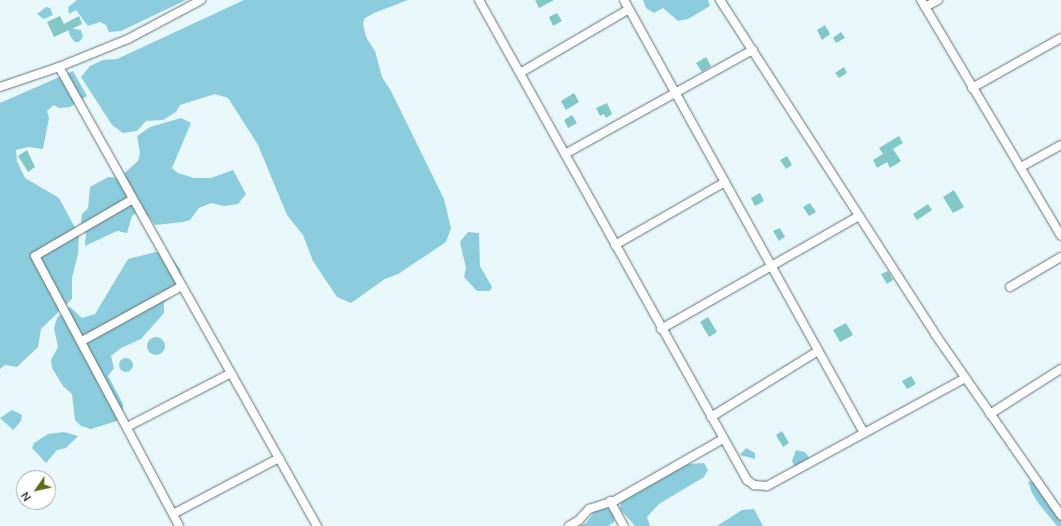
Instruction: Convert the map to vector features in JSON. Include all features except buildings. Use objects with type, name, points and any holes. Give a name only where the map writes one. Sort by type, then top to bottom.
[{"type":"street","points":[[0,87],[59,67],[128,39],[201,0]]},
{"type":"street","points":[[479,0],[661,329],[747,480],[761,486],[767,486],[965,378]]},
{"type":"street","points":[[624,0],[864,433]]},
{"type":"street","points":[[720,0],[965,378],[1060,513]]},
{"type":"street","points":[[938,0],[923,4],[1061,236]]},
{"type":"street","points":[[520,73],[629,9]]},
{"type":"street","points":[[972,88],[1061,38]]},
{"type":"street","points":[[565,154],[676,94],[753,50]]},
{"type":"street","points":[[59,67],[317,526]]},
{"type":"street","points":[[1021,167],[1061,145]]},
{"type":"street","points":[[615,245],[724,182]]},
{"type":"street","points":[[133,200],[35,254],[179,526]]},
{"type":"street","points":[[661,329],[860,216]]},
{"type":"street","points":[[1010,287],[1061,257]]},
{"type":"street","points":[[82,341],[182,286]]},
{"type":"street","points":[[711,417],[818,351]]},
{"type":"street","points":[[990,414],[1061,369]]},
{"type":"street","points":[[127,426],[231,373]]},
{"type":"street","points":[[569,526],[579,520],[589,509],[610,502],[723,439]]},
{"type":"street","points":[[172,514],[279,458]]},
{"type":"street","points":[[610,502],[624,526]]},
{"type":"shaded area","points":[[77,0],[186,0],[121,31],[109,32],[106,25],[100,22],[88,26],[76,10],[69,14],[68,7]]},
{"type":"shaded area","points":[[244,0],[408,0],[374,13],[365,18],[363,23],[366,37],[375,51],[382,77],[391,91],[444,199],[451,228],[446,242],[398,274],[385,279],[351,303],[337,297],[313,261],[303,235],[287,215],[258,145],[228,98],[215,94],[180,105],[176,112],[163,120],[146,121],[137,131],[123,133],[112,125],[81,77],[90,66],[103,60],[117,59]]},
{"type":"shaded area","points":[[643,0],[708,0],[710,6],[688,19],[678,21],[663,8],[654,13],[646,8]]},
{"type":"shaded area","points":[[46,7],[50,8],[53,15],[44,19],[37,14]]},
{"type":"shaded area","points":[[71,24],[74,29],[81,30],[83,37],[79,42],[75,42],[70,36],[68,29]]},
{"type":"shaded area","points":[[73,71],[87,96],[70,107],[59,108],[54,105],[47,111],[49,118],[43,149],[28,147],[16,150],[17,161],[25,178],[59,198],[79,235],[78,254],[72,278],[72,299],[41,329],[38,347],[17,367],[5,365],[0,369],[0,103]]},
{"type":"shaded area","points":[[181,118],[191,123],[172,168],[178,173],[194,178],[211,178],[233,170],[246,194],[238,204],[224,206],[211,203],[199,208],[190,220],[183,222],[155,225],[145,212],[137,212],[132,216],[127,233],[117,231],[85,246],[86,234],[81,223],[82,214],[88,208],[90,187],[108,177],[119,178],[138,161],[140,153],[137,136],[150,127]]},
{"type":"shaded area","points":[[468,232],[479,233],[480,266],[492,287],[490,291],[477,291],[464,277],[466,268],[460,242]]},
{"type":"shaded area","points":[[156,252],[169,255],[180,269],[184,286],[164,303],[164,313],[141,339],[121,348],[111,356],[114,368],[108,376],[123,404],[123,419],[91,429],[81,426],[75,420],[72,394],[63,386],[52,368],[51,360],[58,347],[54,328],[57,318],[70,307],[82,318],[95,314],[128,259]]},
{"type":"shaded area","points":[[156,337],[162,340],[165,346],[162,352],[156,355],[150,352],[147,346],[150,340]]},
{"type":"shaded area","points":[[126,358],[131,360],[133,365],[131,370],[126,372],[121,370],[119,365],[121,360]]},
{"type":"shaded area","points":[[12,410],[22,415],[21,421],[13,430],[0,418]]},
{"type":"shaded area","points":[[64,432],[78,436],[66,448],[57,450],[46,463],[32,448],[34,443],[48,434]]},
{"type":"shaded area","points":[[746,448],[755,453],[755,459],[740,455]]},
{"type":"shaded area","points":[[796,450],[805,452],[810,459],[796,469],[792,461]]},
{"type":"shaded area","points":[[704,463],[708,470],[704,477],[659,504],[647,517],[650,526],[635,526],[620,509],[621,502],[688,464]]},
{"type":"shaded area","points":[[1028,481],[1034,482],[1061,517],[1061,526],[1057,526],[1039,504],[1032,493]]},
{"type":"shaded area","points":[[604,507],[615,512],[614,522],[608,526],[579,526],[586,523],[594,512]]},
{"type":"shaded area","points":[[754,509],[763,526],[717,526],[742,510]]}]
